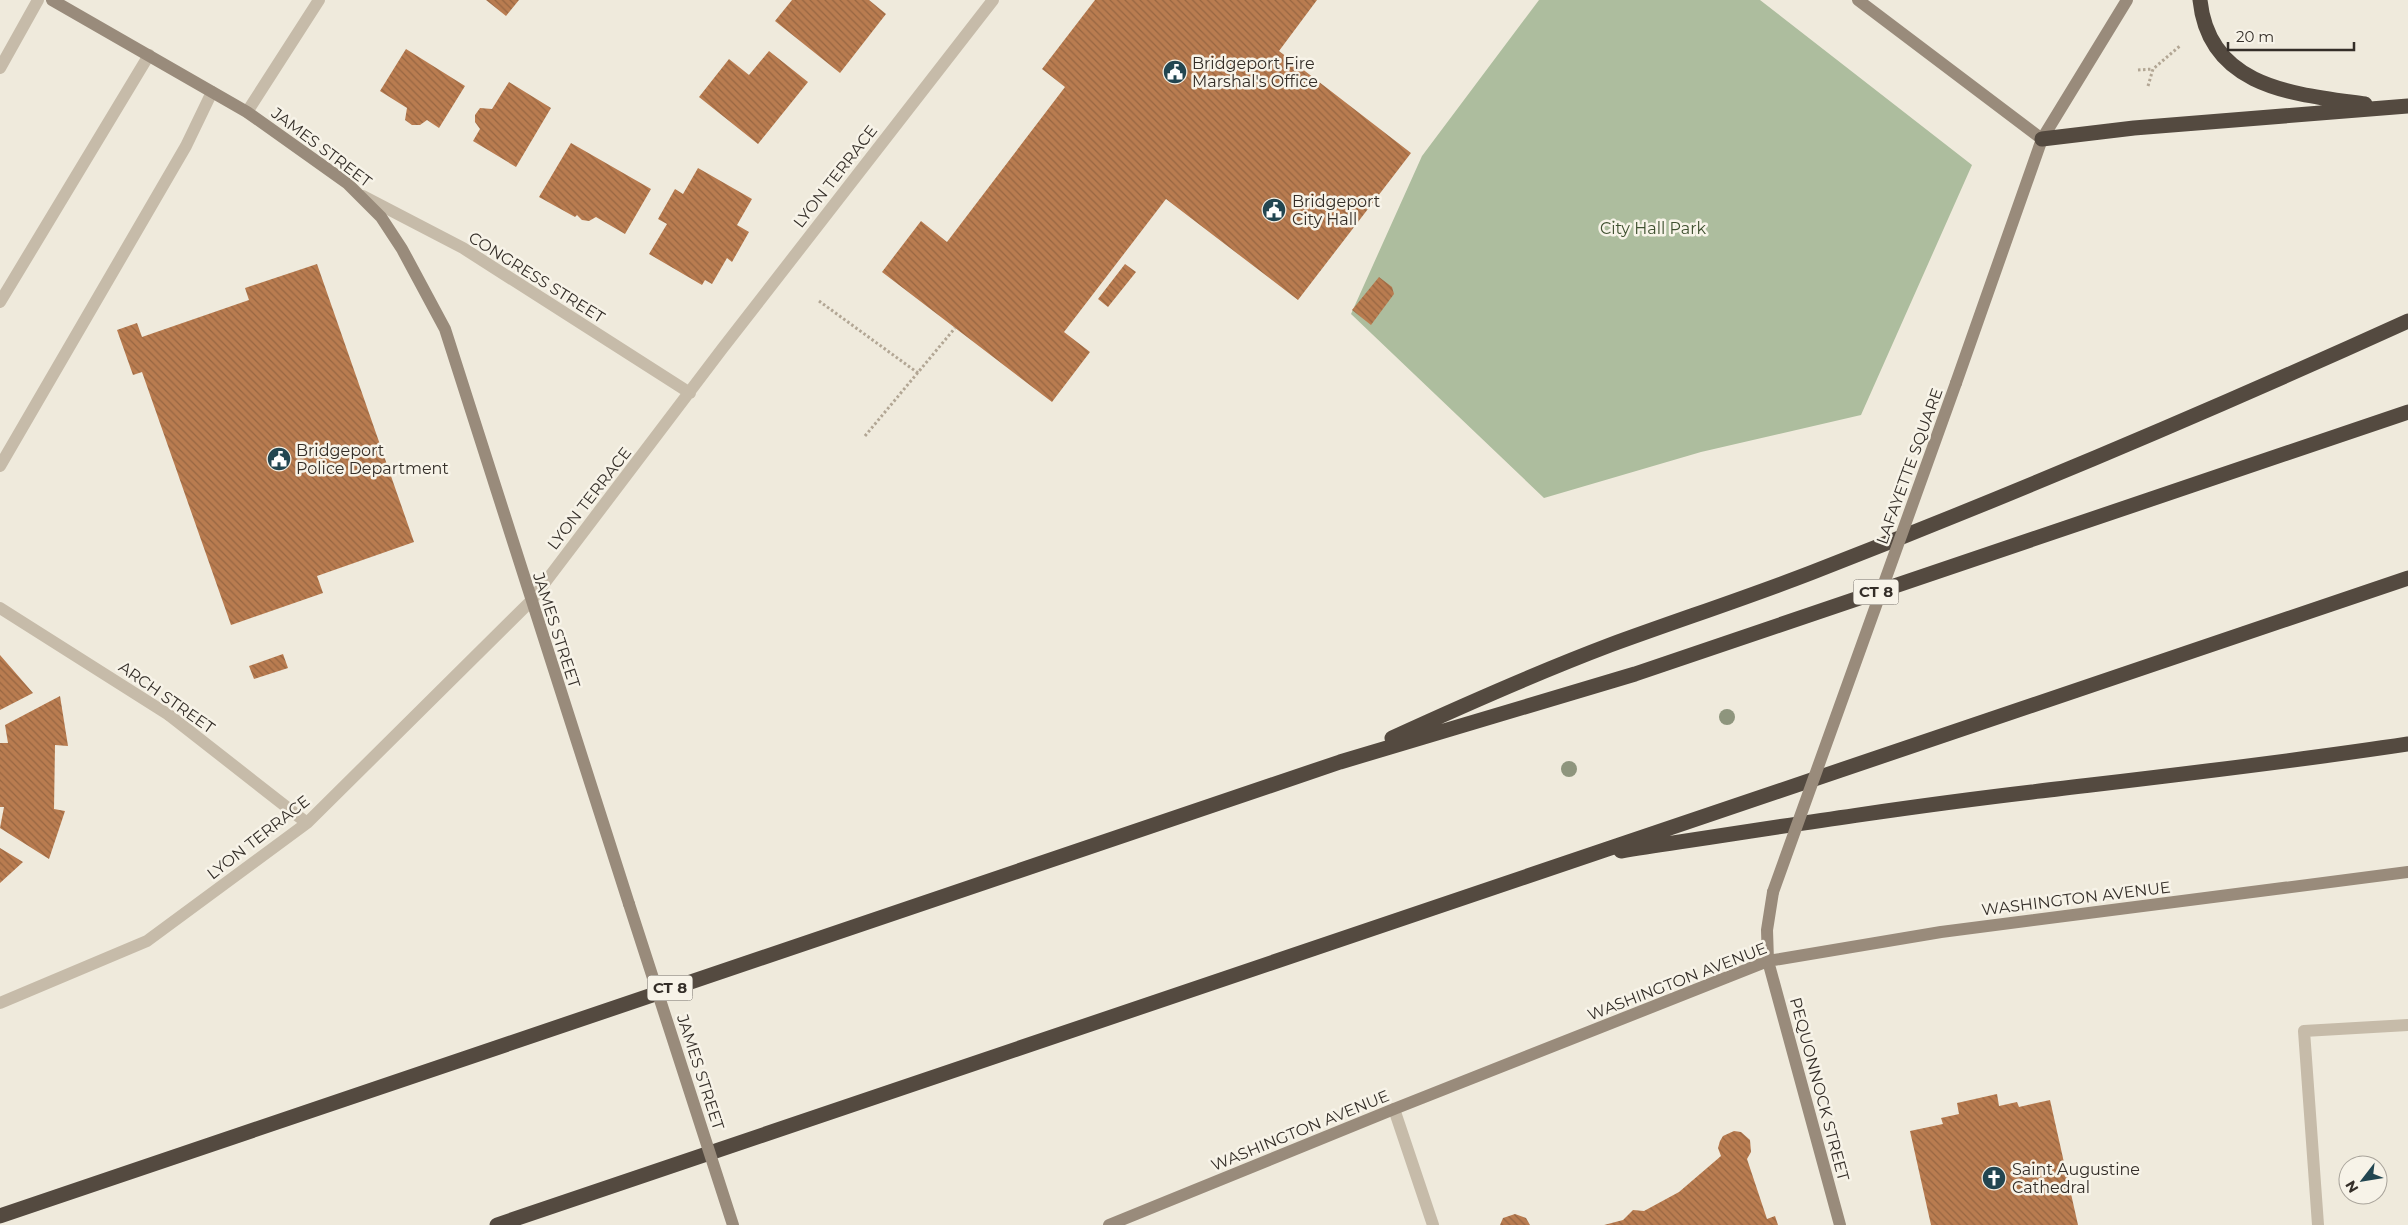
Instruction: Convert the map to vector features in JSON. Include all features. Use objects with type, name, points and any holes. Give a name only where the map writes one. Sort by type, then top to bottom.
[{"type":"highway","points":[[2200,0],[2206,30],[2218,50],[2232,66],[2250,78],[2269,85],[2311,95],[2402,106]]},
{"type":"highway","points":[[2042,139],[2134,128],[2402,106]]},
{"type":"highway","points":[[1340,762],[1495,691],[1610,646],[1811,572],[2120,448],[2408,321]]},
{"type":"highway","name":"CT 8","points":[[0,1216],[1340,762],[1636,674],[2408,412]]},
{"type":"highway","points":[[497,1225],[2408,578]]},
{"type":"highway","points":[[1583,857],[1889,811],[2032,792],[2186,776],[2408,744]]},
{"type":"main road","points":[[52,0],[247,112]]},
{"type":"main road","points":[[1858,0],[2042,139]]},
{"type":"main road","name":"LAFAYETTE SQUARE","points":[[1768,961],[1767,930],[1773,892],[2042,139],[2126,0]]},
{"type":"main road","name":"JAMES STREET","points":[[247,112],[347,182],[363,196],[381,217],[402,249],[445,329],[733,1225]]},
{"type":"main road","name":"WASHINGTON AVENUE","points":[[1109,1225],[1394,1109],[1768,961],[1941,932],[2408,872]]},
{"type":"main road","name":"PEQUONNOCK STREET","points":[[1768,961],[1840,1225]]},
{"type":"street","points":[[0,68],[38,0]]},
{"type":"street","points":[[247,112],[319,0]]},
{"type":"street","name":"LYON TERRACE","points":[[0,1003],[147,941],[307,823],[531,601],[993,0]]},
{"type":"street","points":[[0,302],[149,56]]},
{"type":"street","points":[[0,466],[190,139],[212,92]]},
{"type":"street","name":"CONGRESS STREET","points":[[363,196],[463,248],[690,393]]},
{"type":"street","name":"ARCH STREET","points":[[0,608],[169,715],[307,823]]},
{"type":"street","points":[[2318,1225],[2304,1031],[2408,1025]]},
{"type":"street","points":[[1394,1109],[1433,1225]]},
{"type":"path","points":[[2148,86],[2153,70],[2188,39]]},
{"type":"path","points":[[2138,70],[2153,70]]},
{"type":"path","points":[[819,301],[918,373]]},
{"type":"path","points":[[865,436],[955,328]]},
{"type":"green space","name":"City Hall Park","points":[[1539,0],[1760,0],[1972,165],[1861,415],[1701,452],[1544,498],[1351,314],[1422,156]]},
{"type":"building","points":[[486,0],[519,0],[506,16]]},
{"type":"building","points":[[792,0],[869,0],[886,14],[840,73],[775,21]]},
{"type":"building","name":"Bridgeport City Hall","points":[[1095,0],[1317,0],[1279,51],[1411,153],[1298,300],[1166,199],[1064,332],[1090,352],[1052,402],[882,272],[921,221],[947,242],[1065,87],[1042,69]]},
{"type":"building","points":[[406,49],[465,86],[439,128],[427,120],[420,125],[412,125],[405,120],[407,108],[380,91]]},
{"type":"building","points":[[769,51],[808,82],[758,144],[699,97],[729,59],[749,75]]},
{"type":"building","points":[[509,82],[551,108],[516,167],[473,141],[480,129],[475,122],[475,115],[480,108],[492,109]]},
{"type":"building","points":[[571,143],[651,189],[625,234],[596,217],[589,221],[582,220],[577,215],[575,217],[539,197]]},
{"type":"building","points":[[698,168],[752,199],[737,225],[749,232],[732,262],[727,258],[712,284],[705,280],[702,285],[649,254],[667,224],[658,219],[675,189],[683,194]]},
{"type":"building","name":"Bridgeport Police Department","points":[[317,264],[414,542],[317,576],[323,593],[231,625],[142,372],[133,375],[117,330],[137,323],[142,337],[249,300],[245,288]]},
{"type":"building","points":[[1125,264],[1136,272],[1108,307],[1098,299]]},
{"type":"building","points":[[1379,277],[1392,287],[1394,294],[1371,325],[1352,310]]},
{"type":"building","points":[[283,654],[288,668],[254,679],[249,666]]},
{"type":"building","points":[[0,655],[33,693],[0,710]]},
{"type":"building","points":[[60,696],[68,746],[55,745],[54,809],[65,811],[49,859],[0,828],[4,807],[0,807],[0,743],[8,743],[5,725]]},
{"type":"building","points":[[0,848],[23,862],[0,883]]},
{"type":"building","name":"Saint Augustine Cathedral","points":[[1997,1094],[1999,1106],[2017,1102],[2019,1107],[2050,1100],[2078,1225],[1931,1225],[1910,1131],[1943,1124],[1941,1118],[1959,1114],[1957,1103]]},
{"type":"building","points":[[1734,1131],[1741,1132],[1750,1140],[1751,1152],[1747,1159],[1767,1219],[1775,1216],[1778,1225],[1604,1225],[1623,1220],[1633,1210],[1644,1211],[1679,1192],[1721,1156],[1718,1148],[1720,1141],[1723,1136]]},
{"type":"building","points":[[1515,1214],[1526,1218],[1530,1225],[1500,1225],[1503,1218]]},
{"type":"place","name":"Bridgeport Fire Marshal's Office","points":[[1175,72]]},
{"type":"place","name":"Bridgeport City Hall","points":[[1274,210]]},
{"type":"place","name":"Bridgeport Police Department","points":[[279,459]]},
{"type":"place","name":"Saint Augustine Cathedral","points":[[1994,1178]]}]
